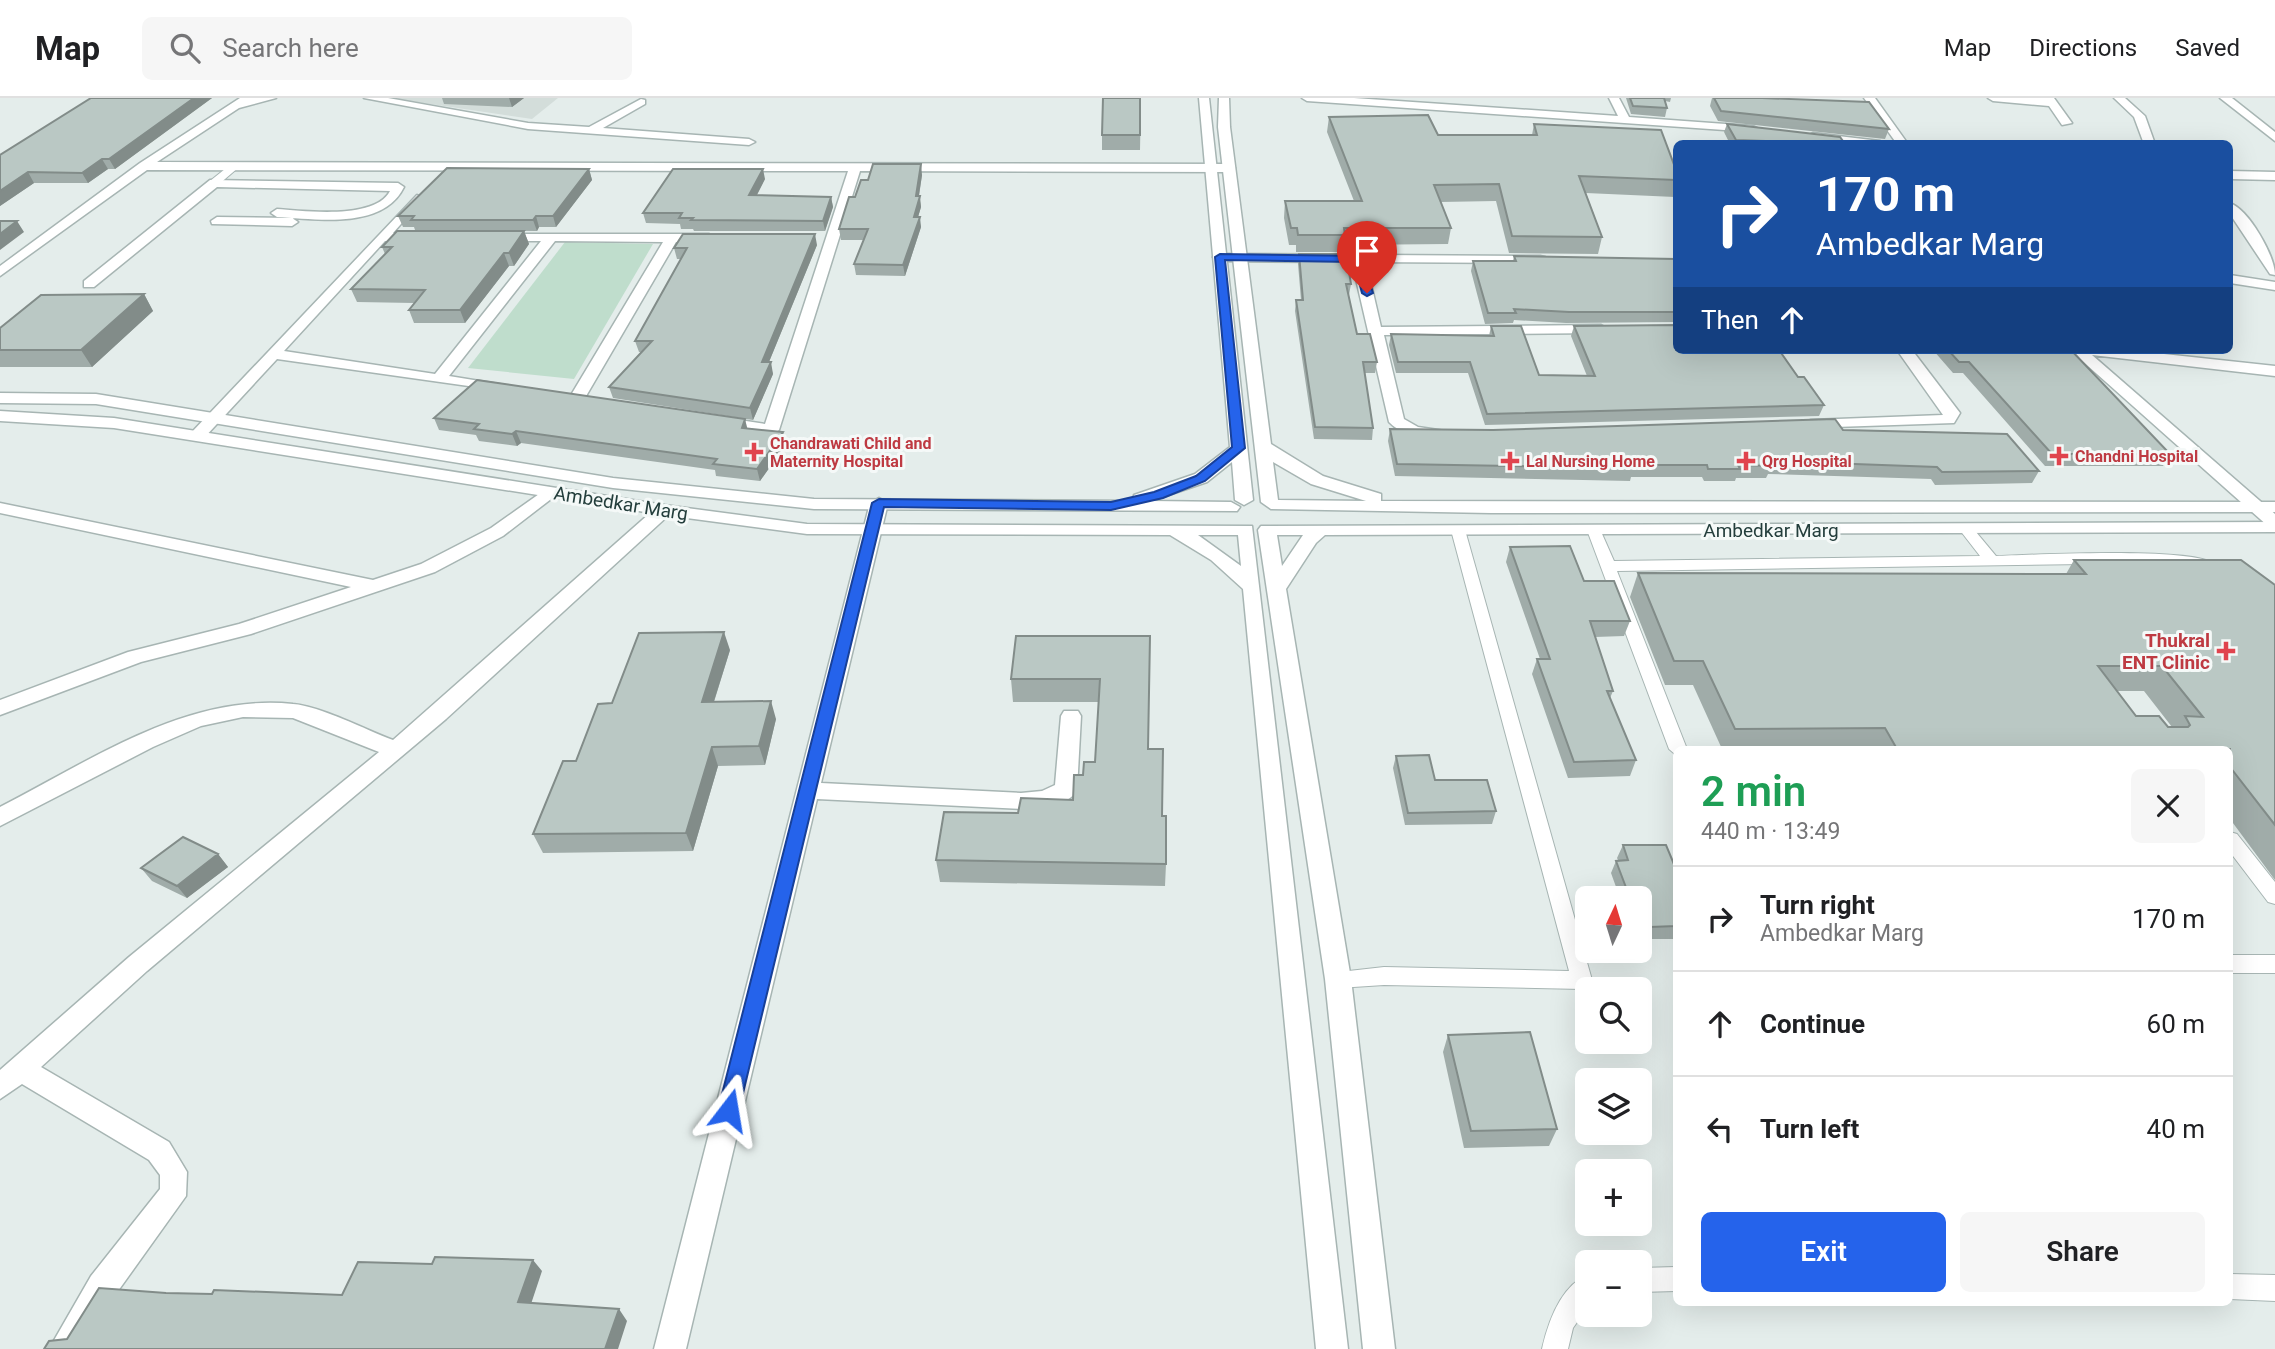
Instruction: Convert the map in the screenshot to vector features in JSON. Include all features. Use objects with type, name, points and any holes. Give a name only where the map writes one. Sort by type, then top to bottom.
[{"type":"street","points":[[0,272],[144,166],[243,102],[271,98]]},
{"type":"street","points":[[369,98],[527,126],[749,142]]},
{"type":"street","points":[[1204,98],[1239,448],[1238,503],[1230,520],[1257,530],[1282,520],[1284,515],[1273,503],[1229,168],[1224,98]]},
{"type":"street","points":[[1307,98],[1771,131]]},
{"type":"street","points":[[1614,98],[1625,120]]},
{"type":"street","points":[[1869,98],[1900,140]]},
{"type":"street","points":[[1993,98],[2051,100],[2066,123]]},
{"type":"street","points":[[2119,98],[2139,116],[2147,140]]},
{"type":"street","points":[[2225,98],[2275,138]]},
{"type":"street","points":[[590,131],[641,102]]},
{"type":"street","points":[[1798,134],[1847,140]]},
{"type":"street","points":[[144,166],[1229,168]]},
{"type":"street","points":[[337,184],[355,167]]},
{"type":"street","points":[[197,436],[447,167]]},
{"type":"street","points":[[706,420],[771,430],[826,238],[855,168]]},
{"type":"street","points":[[2233,175],[2275,176]]},
{"type":"street","points":[[89,284],[214,183],[398,187],[397,195],[388,204],[367,212],[277,213]]},
{"type":"street","points":[[2233,210],[2275,271]]},
{"type":"street","points":[[217,221],[396,222]]},
{"type":"street","points":[[382,237],[434,237]]},
{"type":"street","points":[[486,237],[726,238]]},
{"type":"street","points":[[439,379],[551,237]]},
{"type":"street","points":[[576,400],[672,237]]},
{"type":"street","points":[[1220,257],[1552,260]]},
{"type":"street","points":[[1358,259],[1378,331],[1397,422],[1414,431],[1450,433]]},
{"type":"street","points":[[2233,279],[2275,286]]},
{"type":"street","points":[[1378,331],[1622,329]]},
{"type":"street","points":[[273,354],[508,390]]},
{"type":"street","points":[[1791,426],[1948,420],[1952,413],[1907,354]]},
{"type":"street","points":[[2082,354],[2275,525]]},
{"type":"street","points":[[2121,354],[2275,371]]},
{"type":"street","name":"Ambedkar Marg","points":[[0,398],[96,399],[613,483],[814,505],[879,503],[1111,506],[1273,503],[1437,508],[2275,507]]},
{"type":"street","name":"Ambedkar Marg","points":[[0,416],[114,423],[664,510],[807,529],[1966,529],[2275,525]]},
{"type":"street","points":[[1265,447],[1293,471],[1328,487],[1437,508]]},
{"type":"street","points":[[1111,506],[1158,495],[1201,478],[1239,448]]},
{"type":"street","points":[[0,708],[135,657],[244,629],[378,587],[469,548],[497,532],[549,492]]},
{"type":"street","points":[[670,1349],[879,503]]},
{"type":"street","points":[[0,508],[378,587]]},
{"type":"street","points":[[65,1349],[102,1287],[172,1196],[177,1181],[171,1166],[159,1151],[10,1078],[138,964],[397,750],[664,510]]},
{"type":"street","points":[[1173,529],[1204,545],[1264,589],[1338,979],[1379,1349]]},
{"type":"street","points":[[1257,530],[1332,1349]]},
{"type":"street","points":[[1264,589],[1309,539],[1321,530]]},
{"type":"street","points":[[0,817],[145,742],[196,720],[243,710],[295,712],[397,750]]},
{"type":"street","points":[[807,790],[1021,801],[1045,799],[1066,790],[1072,716]]},
{"type":"lane","points":[[214,183],[234,167]]},
{"type":"lane","points":[[1966,529],[1991,560]]},
{"type":"lane","points":[[1338,979],[1384,976],[1582,980],[1458,530]]},
{"type":"lane","points":[[1594,530],[1677,746]]},
{"type":"lane","points":[[1607,566],[2155,558],[2186,560],[2221,570]]},
{"type":"lane","points":[[2233,843],[2275,896]]},
{"type":"lane","points":[[2233,964],[2275,964]]},
{"type":"lane","points":[[1652,1280],[1673,1279]]},
{"type":"lane","points":[[2233,1287],[2275,1288]]},
{"type":"lane","points":[[1555,1349],[1561,1322],[1575,1304]]},
{"type":"shaded area","points":[[390,98],[558,98],[532,119]]},
{"type":"green space","points":[[565,242],[653,244],[574,379],[468,368]]},
{"type":"building","points":[[91,98],[194,98],[109,159],[102,159],[82,173],[28,172],[0,191],[0,155]]},
{"type":"building","points":[[1103,98],[1140,98],[1140,135],[1102,135]]},
{"type":"building","points":[[1630,98],[1664,98],[1667,108],[1633,106]]},
{"type":"building","points":[[1714,98],[1869,102],[1889,129],[1721,111]]},
{"type":"building","points":[[1428,115],[1438,135],[1537,135],[1534,124],[1661,130],[1673,162],[1673,180],[1579,176],[1602,237],[1512,236],[1499,184],[1434,185],[1451,228],[1344,228],[1345,235],[1298,235],[1297,228],[1291,228],[1285,201],[1362,201],[1329,117]]},
{"type":"building","points":[[1727,124],[1840,137],[1842,140],[1736,140]]},
{"type":"building","points":[[873,164],[921,164],[916,196],[920,196],[914,217],[920,217],[903,265],[854,264],[868,229],[839,229],[849,197],[855,197],[861,180],[868,180]]},
{"type":"building","points":[[447,168],[589,169],[553,216],[536,216],[533,220],[411,220],[414,216],[398,216]]},
{"type":"building","points":[[673,169],[763,169],[749,195],[831,197],[823,221],[691,220],[693,218],[679,218],[682,213],[643,213]]},
{"type":"building","points":[[0,221],[17,221],[0,234]]},
{"type":"building","points":[[397,231],[524,231],[509,253],[504,253],[460,310],[409,310],[425,290],[351,289],[392,247],[382,247]]},
{"type":"building","points":[[683,234],[815,234],[762,362],[771,362],[750,408],[609,387],[652,341],[635,341],[687,248],[674,248]]},
{"type":"building","points":[[1299,254],[1346,254],[1351,284],[1346,284],[1357,334],[1370,334],[1377,362],[1363,362],[1373,428],[1315,427],[1296,300],[1303,300]]},
{"type":"building","points":[[1514,256],[1673,259],[1673,312],[1514,309],[1516,313],[1488,313],[1473,261],[1516,261]]},
{"type":"building","points":[[144,294],[81,350],[0,350],[0,328],[41,295]]},
{"type":"building","points":[[1673,325],[1673,354],[1782,354],[1798,377],[1804,377],[1824,405],[1487,414],[1470,362],[1398,362],[1391,334],[1494,336],[1491,326],[1521,326],[1539,375],[1595,376],[1574,326]]},
{"type":"building","points":[[1952,354],[2075,354],[2170,454],[2052,454],[1969,362],[1959,362]]},
{"type":"building","points":[[477,380],[745,419],[742,428],[783,432],[757,469],[713,464],[717,459],[516,431],[512,434],[474,429],[479,424],[434,418]]},
{"type":"building","points":[[1835,419],[1843,430],[2007,434],[2039,471],[1942,472],[1937,467],[1768,461],[1771,466],[1738,465],[1740,469],[1708,469],[1707,465],[1632,465],[1634,468],[1397,464],[1390,429],[1493,430]]},
{"type":"building","points":[[1570,546],[1584,581],[1614,581],[1630,621],[1590,621],[1613,691],[1607,691],[1636,760],[1574,762],[1537,659],[1550,659],[1510,547]]},
{"type":"building","points":[[2074,560],[2241,560],[2275,585],[2275,825],[2233,771],[2233,746],[1895,746],[1885,728],[1735,729],[1703,661],[1674,661],[1638,573],[2086,574]],"holes":[[[2098,666],[2162,666],[2203,717],[2185,716],[2190,725],[2188,727],[2168,727],[2159,716],[2136,716]]]},
{"type":"building","points":[[724,632],[702,702],[771,701],[759,746],[712,747],[686,833],[533,834],[563,761],[576,761],[598,704],[612,703],[639,633]]},
{"type":"building","points":[[1016,636],[1150,636],[1148,749],[1163,749],[1162,816],[1166,816],[1166,864],[936,860],[944,812],[1018,813],[1021,798],[1073,800],[1074,775],[1083,775],[1084,762],[1095,762],[1100,679],[1011,679]]},
{"type":"building","points":[[1429,755],[1435,780],[1487,780],[1496,811],[1408,813],[1396,756]]},
{"type":"building","points":[[183,837],[218,854],[177,886],[141,868]]},
{"type":"building","points":[[1623,845],[1666,845],[1673,862],[1673,926],[1652,927],[1652,886],[1625,886],[1616,861],[1628,860]]},
{"type":"building","points":[[1530,1032],[1557,1129],[1471,1131],[1448,1035]]},
{"type":"building","points":[[435,1257],[533,1260],[518,1302],[619,1309],[605,1349],[44,1349],[49,1341],[67,1339],[99,1288],[166,1293],[212,1294],[214,1290],[342,1295],[358,1262],[432,1264]]},
{"type":"place","name":"Chandrawati Child and Maternity Hospital","points":[[754,452]]},
{"type":"place","name":"Chandni Hospital","points":[[2059,456]]},
{"type":"place","name":"Lal Nursing Home","points":[[1510,461]]},
{"type":"place","name":"Qrg Hospital","points":[[1746,461]]},
{"type":"place","name":"Thukral ENT Clinic","points":[[2226,651]]},
{"type":"route","points":[[729,1110],[879,503],[1111,506],[1158,495],[1201,478],[1239,448],[1220,257],[1358,259],[1367,293]]}]
